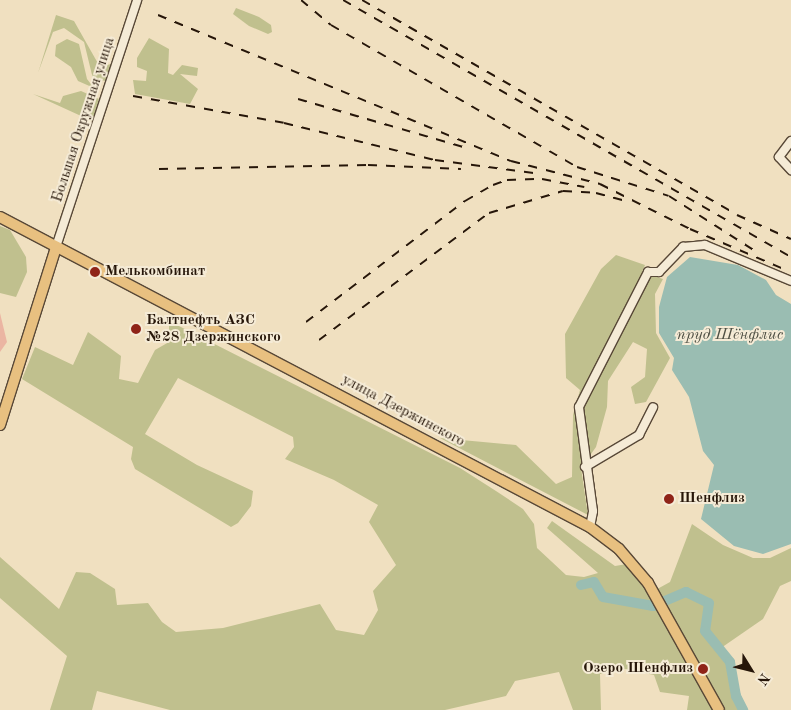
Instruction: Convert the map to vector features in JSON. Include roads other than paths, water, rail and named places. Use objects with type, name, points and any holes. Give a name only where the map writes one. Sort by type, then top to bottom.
[{"type":"main road","name":"улица Дзержинского","points":[[0,217],[590,527],[619,549],[660,604],[719,710]]},
{"type":"main road","points":[[0,425],[56,247]]},
{"type":"street","name":"Большая Окружная улица","points":[[56,247],[137,0]]},
{"type":"street","points":[[791,141],[779,157],[791,170]]},
{"type":"street","points":[[590,527],[593,512],[585,467],[579,408],[648,272],[660,272],[683,247],[705,245],[791,282]]},
{"type":"street","points":[[585,467],[639,435],[653,407]]},
{"type":"water","name":"пруд Шёнфлис","points":[[690,257],[738,265],[766,280],[776,295],[791,304],[791,544],[763,554],[734,546],[701,519],[714,465],[703,451],[689,397],[672,370],[674,358],[659,333],[659,307],[667,277]]},
{"type":"waterway","points":[[581,585],[594,582],[603,597],[653,606],[686,592],[709,603],[705,631],[730,662],[736,696],[743,710]]},
{"type":"railway","points":[[301,0],[331,25],[577,167],[669,196],[755,251]]},
{"type":"railway","points":[[343,0],[791,257]]},
{"type":"railway","points":[[362,0],[737,215],[791,239]]},
{"type":"railway","points":[[158,15],[511,161],[600,184],[690,229],[786,270]]},
{"type":"railway","points":[[133,96],[284,123],[435,160],[541,174]]},
{"type":"railway","points":[[298,99],[463,147]]},
{"type":"railway","points":[[159,169],[368,165],[461,169]]},
{"type":"railway","points":[[306,322],[465,201],[493,185],[507,180],[542,179],[584,187]]},
{"type":"railway","points":[[319,340],[489,213],[563,191],[596,193],[623,200]]},
{"type":"place","name":"Мелькомбинат","points":[[95,272]]},
{"type":"place","name":"Балтнефть АЗС №28 Дзержинского","points":[[136,329]]},
{"type":"place","name":"Шенфлиз","points":[[669,499]]},
{"type":"place","name":"Озеро Шенфлиз","points":[[703,669]]}]
